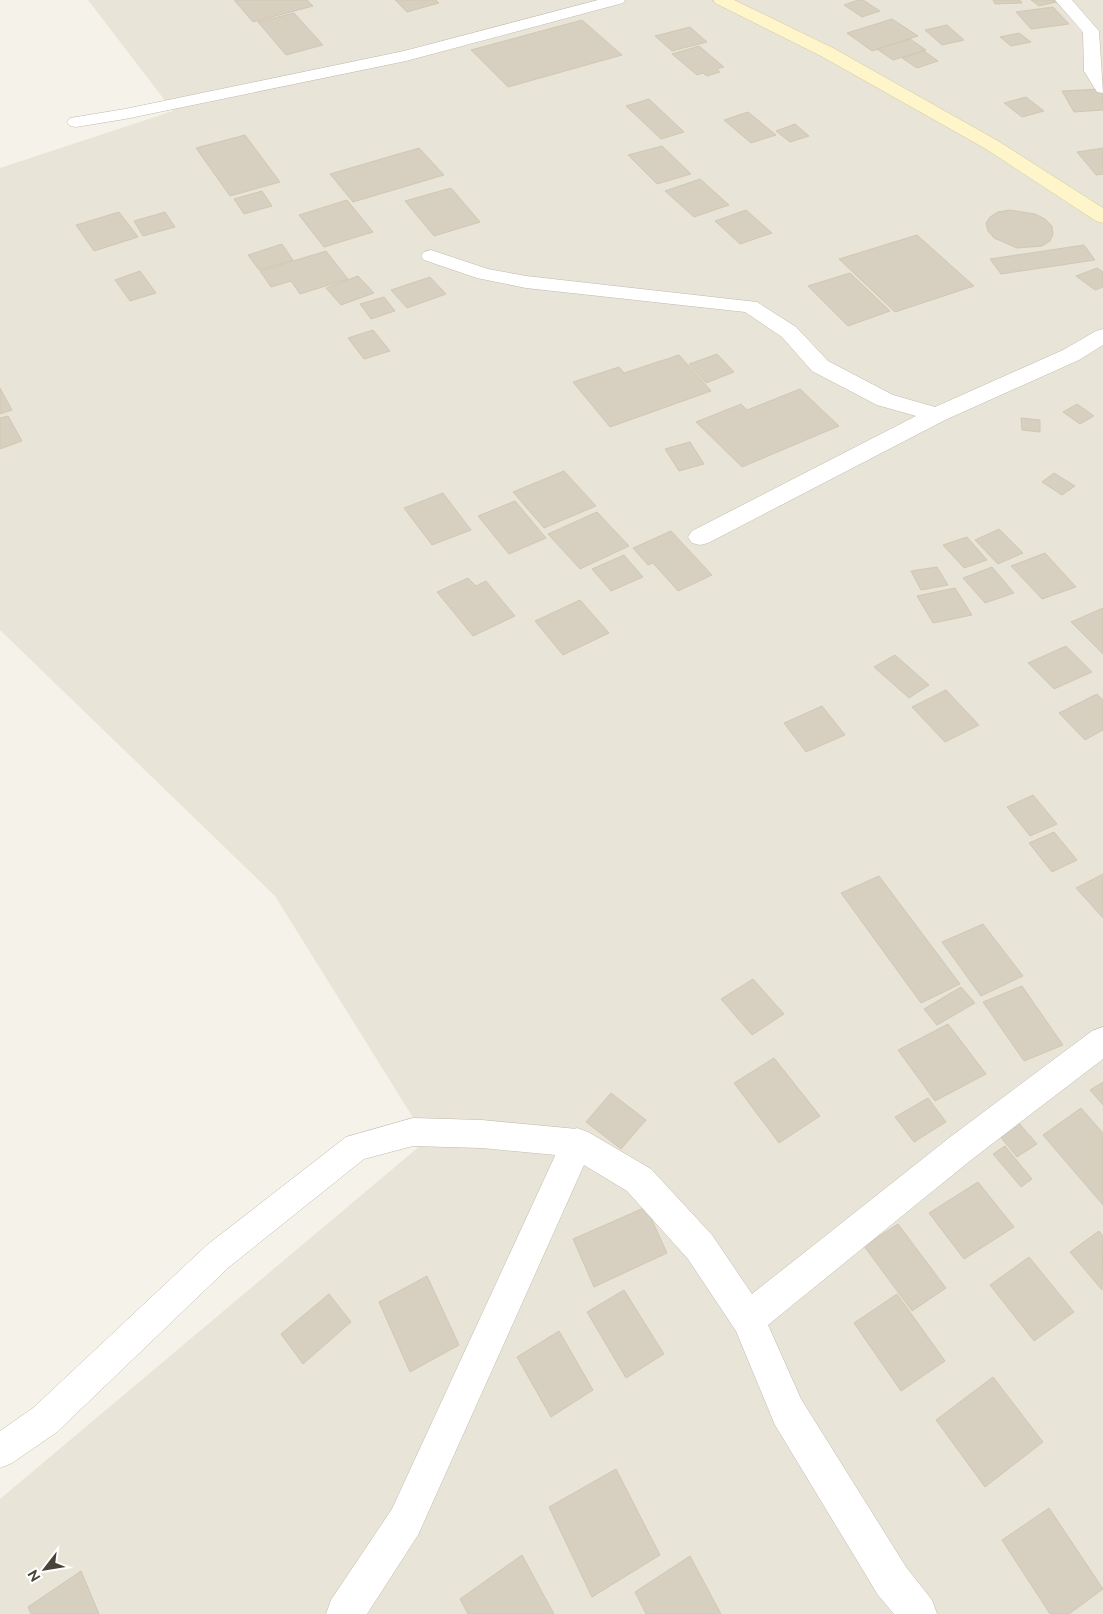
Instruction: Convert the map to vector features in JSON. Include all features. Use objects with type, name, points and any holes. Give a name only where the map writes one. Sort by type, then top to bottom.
[{"type":"street","points":[[76,122],[125,114],[406,56],[617,0]]},
{"type":"street","points":[[721,0],[827,52],[992,145],[1103,217]]},
{"type":"street","points":[[1063,0],[1091,31],[1093,71],[1103,88]]},
{"type":"street","points":[[431,256],[484,274],[526,282],[750,306],[789,332],[820,366],[885,400],[937,415]]},
{"type":"street","points":[[700,537],[937,415],[1071,354],[1103,336]]},
{"type":"street","points":[[748,1319],[960,1149],[1103,1041]]},
{"type":"street","points":[[345,1614],[404,1522],[577,1143],[639,1180],[700,1247],[748,1319],[788,1412],[892,1581],[918,1614]]},
{"type":"lane","points":[[0,1451],[45,1420],[218,1256],[356,1147],[413,1132],[482,1134],[577,1143]]},
{"type":"shaded area","points":[[88,0],[1103,0],[1103,1614],[0,1614],[0,1499],[427,1140],[275,896],[0,630],[0,168],[173,111]]},
{"type":"building","points":[[234,0],[307,0],[313,6],[253,22]]},
{"type":"building","points":[[395,0],[436,0],[439,3],[407,12]]},
{"type":"building","points":[[863,0],[880,11],[862,17],[844,5]]},
{"type":"building","points":[[993,0],[1020,0],[1022,3],[995,4]]},
{"type":"building","points":[[1031,0],[1059,0],[1061,1],[1039,6]]},
{"type":"building","points":[[1053,7],[1069,24],[1031,29],[1016,12]]},
{"type":"building","points":[[294,13],[323,45],[286,55],[258,22]]},
{"type":"building","points":[[892,19],[918,36],[872,51],[847,33]]},
{"type":"building","points":[[582,20],[622,55],[508,87],[471,50]]},
{"type":"building","points":[[947,25],[964,40],[942,45],[925,30]]},
{"type":"building","points":[[690,27],[707,42],[672,51],[655,36]]},
{"type":"building","points":[[1019,33],[1031,42],[1011,46],[1000,37]]},
{"type":"building","points":[[910,39],[926,50],[893,60],[877,49]]},
{"type":"building","points":[[699,46],[724,67],[717,69],[720,72],[707,76],[703,73],[697,75],[672,54]]},
{"type":"building","points":[[924,51],[938,61],[917,68],[902,58]]},
{"type":"building","points":[[1100,89],[1103,94],[1103,110],[1074,112],[1062,91]]},
{"type":"building","points":[[1026,97],[1044,111],[1022,117],[1004,103]]},
{"type":"building","points":[[649,99],[684,132],[661,139],[626,106]]},
{"type":"building","points":[[748,112],[776,135],[751,143],[724,120]]},
{"type":"building","points":[[795,124],[809,136],[790,142],[776,131]]},
{"type":"building","points":[[245,135],[280,182],[230,196],[196,148]]},
{"type":"building","points":[[662,146],[691,174],[657,184],[628,155]]},
{"type":"building","points":[[419,148],[444,175],[353,202],[330,174]]},
{"type":"building","points":[[1103,148],[1103,174],[1096,175],[1077,152]]},
{"type":"building","points":[[700,179],[729,205],[694,217],[665,191]]},
{"type":"building","points":[[451,188],[480,222],[434,236],[405,201]]},
{"type":"building","points":[[262,191],[272,206],[244,214],[234,199]]},
{"type":"building","points":[[347,200],[373,232],[324,247],[299,215]]},
{"type":"building","points":[[746,210],[772,233],[740,244],[715,221]]},
{"type":"building","points":[[1010,210],[1035,214],[1045,219],[1052,226],[1053,234],[1050,241],[1042,246],[1017,248],[994,238],[988,231],[986,223],[990,217],[998,212]]},
{"type":"building","points":[[119,212],[138,237],[94,251],[76,225]]},
{"type":"building","points":[[165,212],[175,227],[143,236],[134,221]]},
{"type":"building","points":[[917,235],[974,286],[895,312],[839,259]]},
{"type":"building","points":[[282,244],[293,260],[259,270],[248,255]]},
{"type":"building","points":[[1084,245],[1095,260],[1001,274],[990,259]]},
{"type":"building","points":[[326,251],[348,279],[300,294],[291,281],[271,287],[260,271]]},
{"type":"building","points":[[1097,268],[1103,272],[1103,287],[1095,290],[1076,276]]},
{"type":"building","points":[[140,271],[156,293],[130,301],[115,280]]},
{"type":"building","points":[[850,273],[890,311],[848,326],[808,286]]},
{"type":"building","points":[[358,276],[374,293],[341,305],[326,288]]},
{"type":"building","points":[[430,277],[446,294],[407,308],[391,290]]},
{"type":"building","points":[[384,297],[395,311],[371,319],[360,304]]},
{"type":"building","points":[[373,330],[390,351],[364,359],[348,338]]},
{"type":"building","points":[[717,354],[734,372],[706,383],[689,364]]},
{"type":"building","points":[[679,355],[711,391],[610,427],[573,382],[619,367],[624,373]]},
{"type":"building","points":[[0,388],[12,410],[0,414]]},
{"type":"building","points":[[800,389],[839,426],[742,467],[696,422],[741,404],[747,410]]},
{"type":"building","points":[[1077,404],[1094,416],[1080,424],[1063,412]]},
{"type":"building","points":[[8,416],[22,441],[0,449],[0,418]]},
{"type":"building","points":[[1021,418],[1040,420],[1040,432],[1022,430]]},
{"type":"building","points":[[690,442],[704,464],[679,471],[665,449]]},
{"type":"building","points":[[564,471],[596,506],[544,528],[513,492]]},
{"type":"building","points":[[1054,473],[1075,486],[1062,495],[1042,482]]},
{"type":"building","points":[[443,493],[471,530],[432,545],[404,508]]},
{"type":"building","points":[[515,501],[546,538],[509,554],[478,516]]},
{"type":"building","points":[[597,512],[629,546],[580,569],[548,534]]},
{"type":"building","points":[[999,529],[1023,553],[998,564],[975,540]]},
{"type":"building","points":[[671,531],[712,575],[678,591],[653,563],[648,565],[633,548]]},
{"type":"building","points":[[967,537],[987,560],[964,568],[943,545]]},
{"type":"building","points":[[1045,553],[1076,587],[1042,599],[1011,566]]},
{"type":"building","points":[[624,555],[643,577],[611,591],[592,569]]},
{"type":"building","points":[[937,567],[948,585],[921,590],[911,571]]},
{"type":"building","points":[[992,567],[1014,593],[985,603],[963,578]]},
{"type":"building","points":[[468,578],[476,586],[486,581],[515,616],[473,636],[437,592]]},
{"type":"building","points":[[955,588],[972,615],[933,623],[917,596]]},
{"type":"building","points":[[580,600],[609,633],[563,655],[535,621]]},
{"type":"building","points":[[1103,608],[1103,654],[1071,622]]},
{"type":"building","points":[[1066,646],[1092,672],[1054,689],[1028,663]]},
{"type":"building","points":[[895,655],[929,685],[909,698],[874,667]]},
{"type":"building","points":[[946,690],[979,725],[945,742],[912,707]]},
{"type":"building","points":[[1097,694],[1103,700],[1103,730],[1085,740],[1059,713]]},
{"type":"building","points":[[822,706],[845,735],[806,752],[784,723]]},
{"type":"building","points":[[1033,795],[1057,824],[1030,836],[1007,807]]},
{"type":"building","points":[[1054,832],[1077,860],[1052,872],[1029,843]]},
{"type":"building","points":[[1103,874],[1103,918],[1076,888]]},
{"type":"building","points":[[879,876],[960,984],[921,1003],[841,893]]},
{"type":"building","points":[[983,924],[1023,976],[981,996],[942,942]]},
{"type":"building","points":[[753,979],[784,1014],[752,1035],[721,999]]},
{"type":"building","points":[[1022,986],[1063,1045],[1024,1061],[983,1002]]},
{"type":"building","points":[[961,987],[975,1003],[937,1025],[924,1009]]},
{"type":"building","points":[[948,1024],[986,1074],[935,1101],[898,1050]]},
{"type":"building","points":[[774,1058],[820,1116],[779,1143],[734,1083]]},
{"type":"building","points":[[1103,1082],[1103,1105],[1090,1090]]},
{"type":"building","points":[[611,1093],[646,1120],[621,1149],[586,1122]]},
{"type":"building","points":[[928,1098],[946,1122],[914,1142],[895,1117]]},
{"type":"building","points":[[1081,1108],[1103,1133],[1103,1205],[1043,1135]]},
{"type":"building","points":[[1012,1115],[1037,1144],[1017,1157],[993,1128]]},
{"type":"building","points":[[1005,1146],[1032,1179],[1021,1187],[993,1154]]},
{"type":"building","points":[[978,1182],[1014,1227],[964,1259],[929,1213]]},
{"type":"building","points":[[646,1207],[667,1253],[594,1287],[573,1239]]},
{"type":"building","points":[[898,1224],[946,1288],[912,1311],[864,1246]]},
{"type":"building","points":[[1099,1231],[1103,1236],[1102,1290],[1070,1252]]},
{"type":"building","points":[[1029,1257],[1074,1312],[1034,1341],[990,1285]]},
{"type":"building","points":[[427,1276],[459,1345],[410,1372],[379,1302]]},
{"type":"building","points":[[624,1290],[664,1354],[626,1378],[587,1312]]},
{"type":"building","points":[[329,1294],[351,1322],[303,1364],[281,1334]]},
{"type":"building","points":[[897,1294],[945,1361],[901,1391],[854,1323]]},
{"type":"building","points":[[559,1331],[593,1390],[551,1417],[517,1357]]},
{"type":"building","points":[[993,1377],[1043,1442],[985,1487],[936,1420]]},
{"type":"building","points":[[616,1469],[660,1555],[592,1597],[549,1507]]},
{"type":"building","points":[[1049,1508],[1103,1589],[1069,1614],[1050,1614],[1002,1540]]},
{"type":"building","points":[[522,1555],[554,1614],[468,1614],[460,1599]]},
{"type":"building","points":[[690,1556],[721,1614],[646,1614],[635,1592]]},
{"type":"building","points":[[81,1571],[99,1614],[31,1614],[28,1607]]}]
